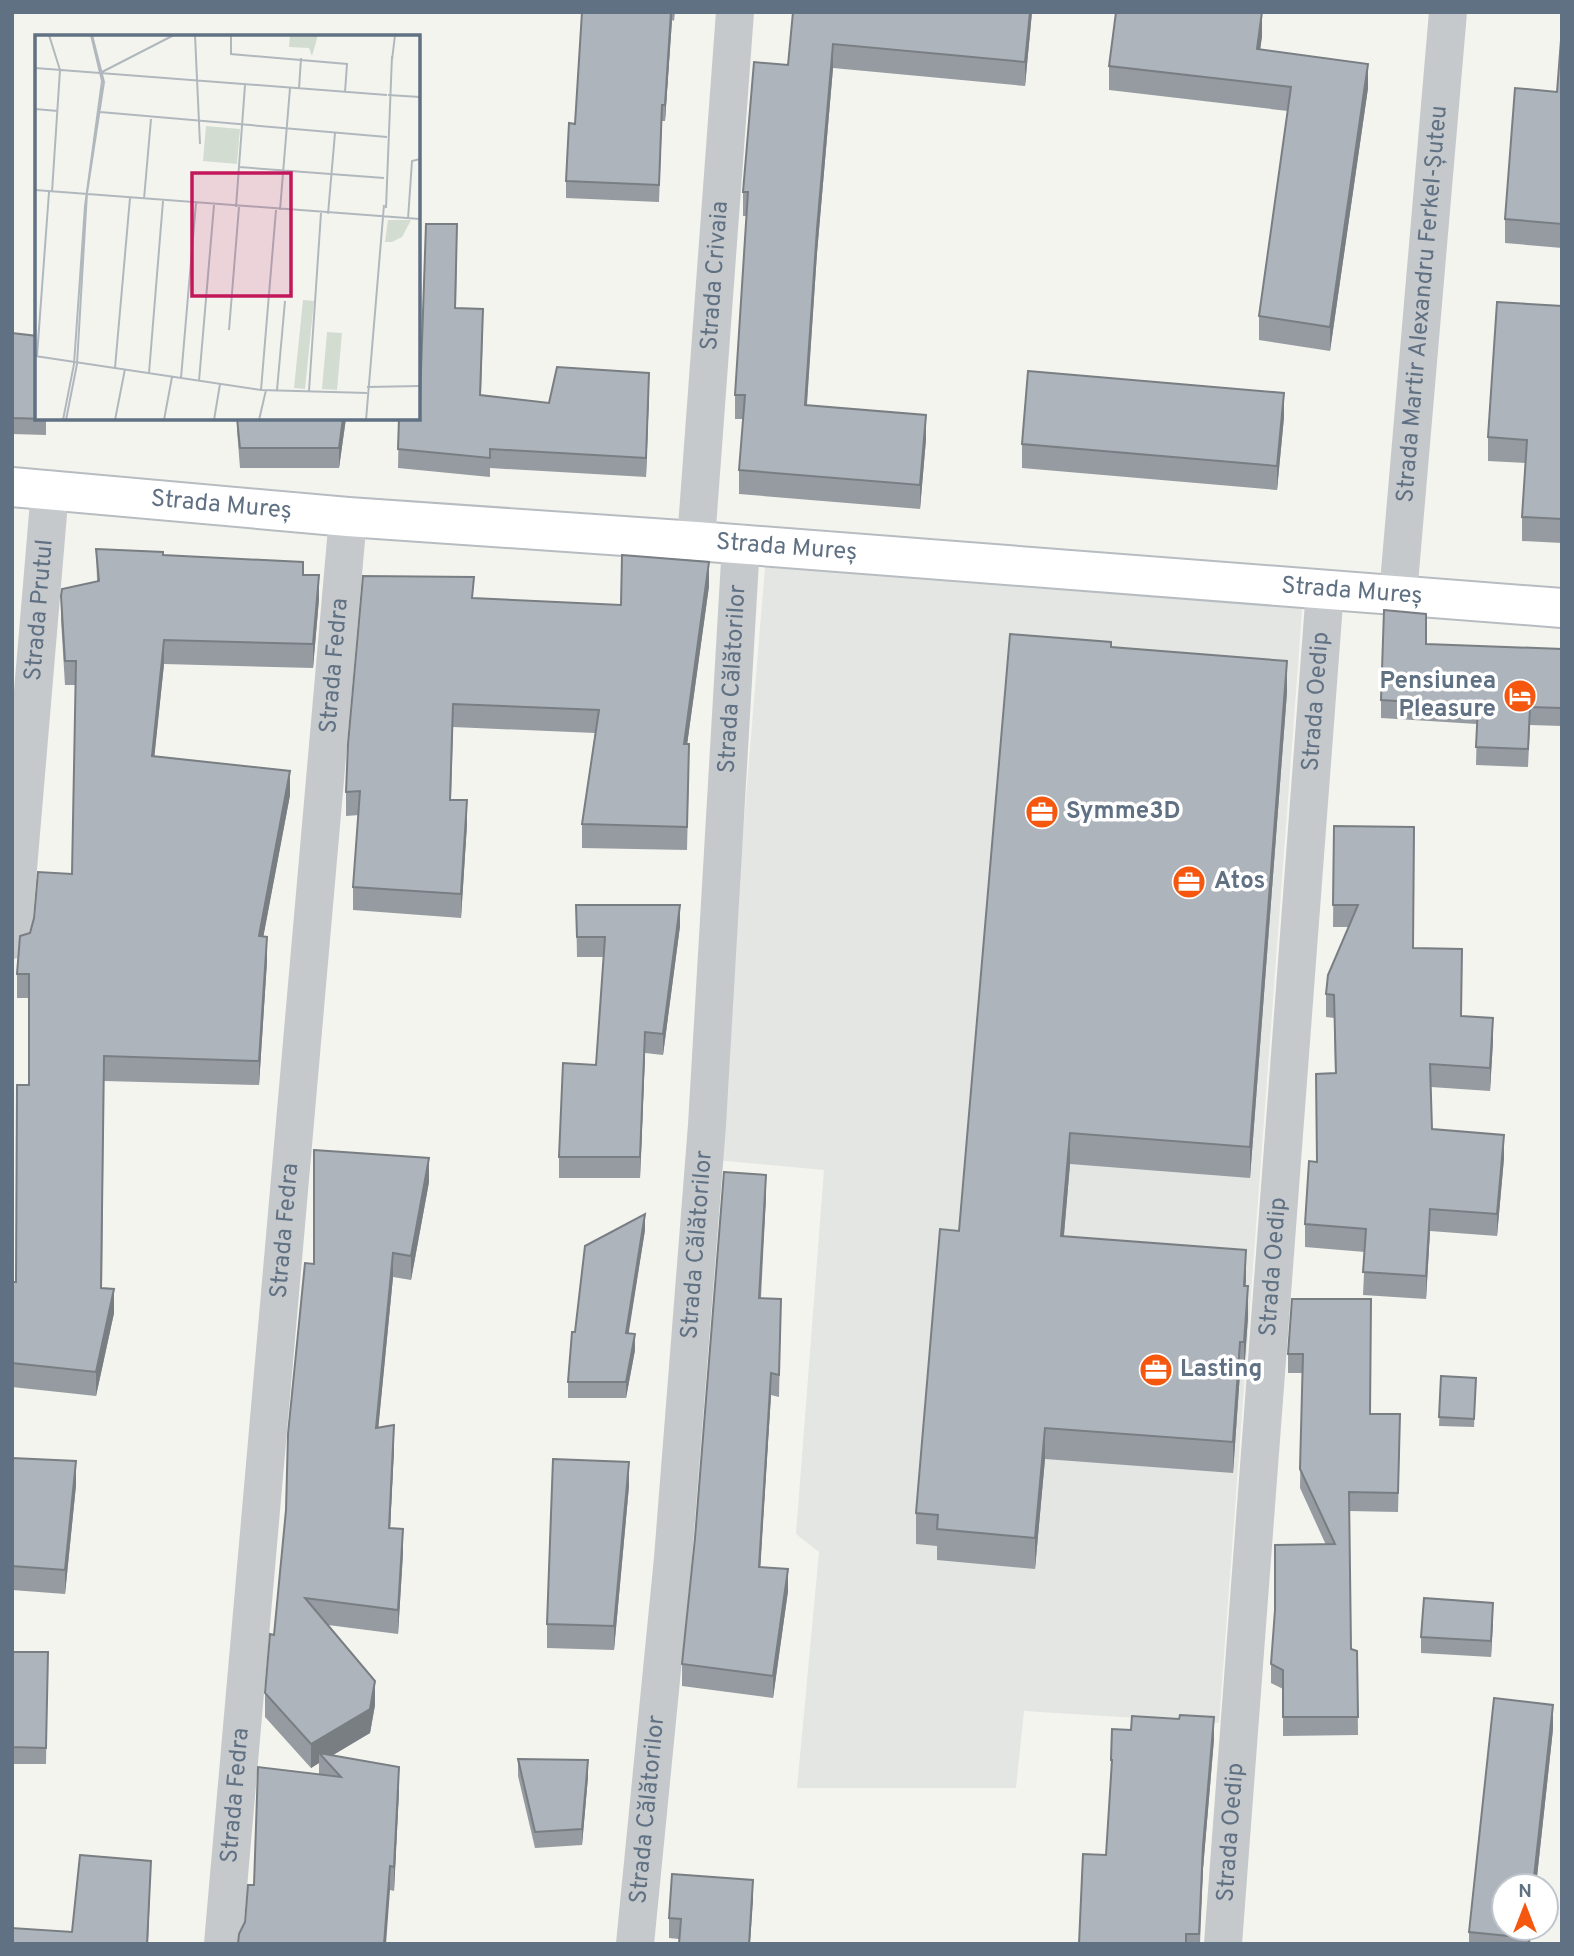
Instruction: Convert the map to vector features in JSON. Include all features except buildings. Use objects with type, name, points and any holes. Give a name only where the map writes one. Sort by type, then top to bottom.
[{"type":"street","name":"Strada Crivaia","points":[[696,541],[735,12]]},
{"type":"street","name":"Strada Martir Alexandru Ferkel-Șuteu","points":[[1398,595],[1448,12]]},
{"type":"street","name":"Strada Mureș","points":[[12,487],[348,517],[741,544],[1562,608]]},
{"type":"street","name":"Strada Prutul","points":[[12,940],[50,490]]},
{"type":"street","name":"Strada Fedra","points":[[223,1944],[348,517]]},
{"type":"street","name":"Strada Călătorilor","points":[[635,1944],[673,1558],[707,1125],[741,544]]},
{"type":"street","name":"Strada Oedip","points":[[1223,1944],[1325,590]]},
{"type":"shaded area","points":[[766,555],[1303,598],[1219,1723],[1024,1711],[1016,1788],[797,1788],[819,1552],[796,1534],[824,1170],[716,1160]]},
{"type":"place","name":"Pensiunea Pleasure","points":[[1520,696]]},
{"type":"place","name":"Symme3D","points":[[1042,812]]},
{"type":"place","name":"Atos","points":[[1189,882]]},
{"type":"place","name":"Lasting","points":[[1156,1370]]}]
